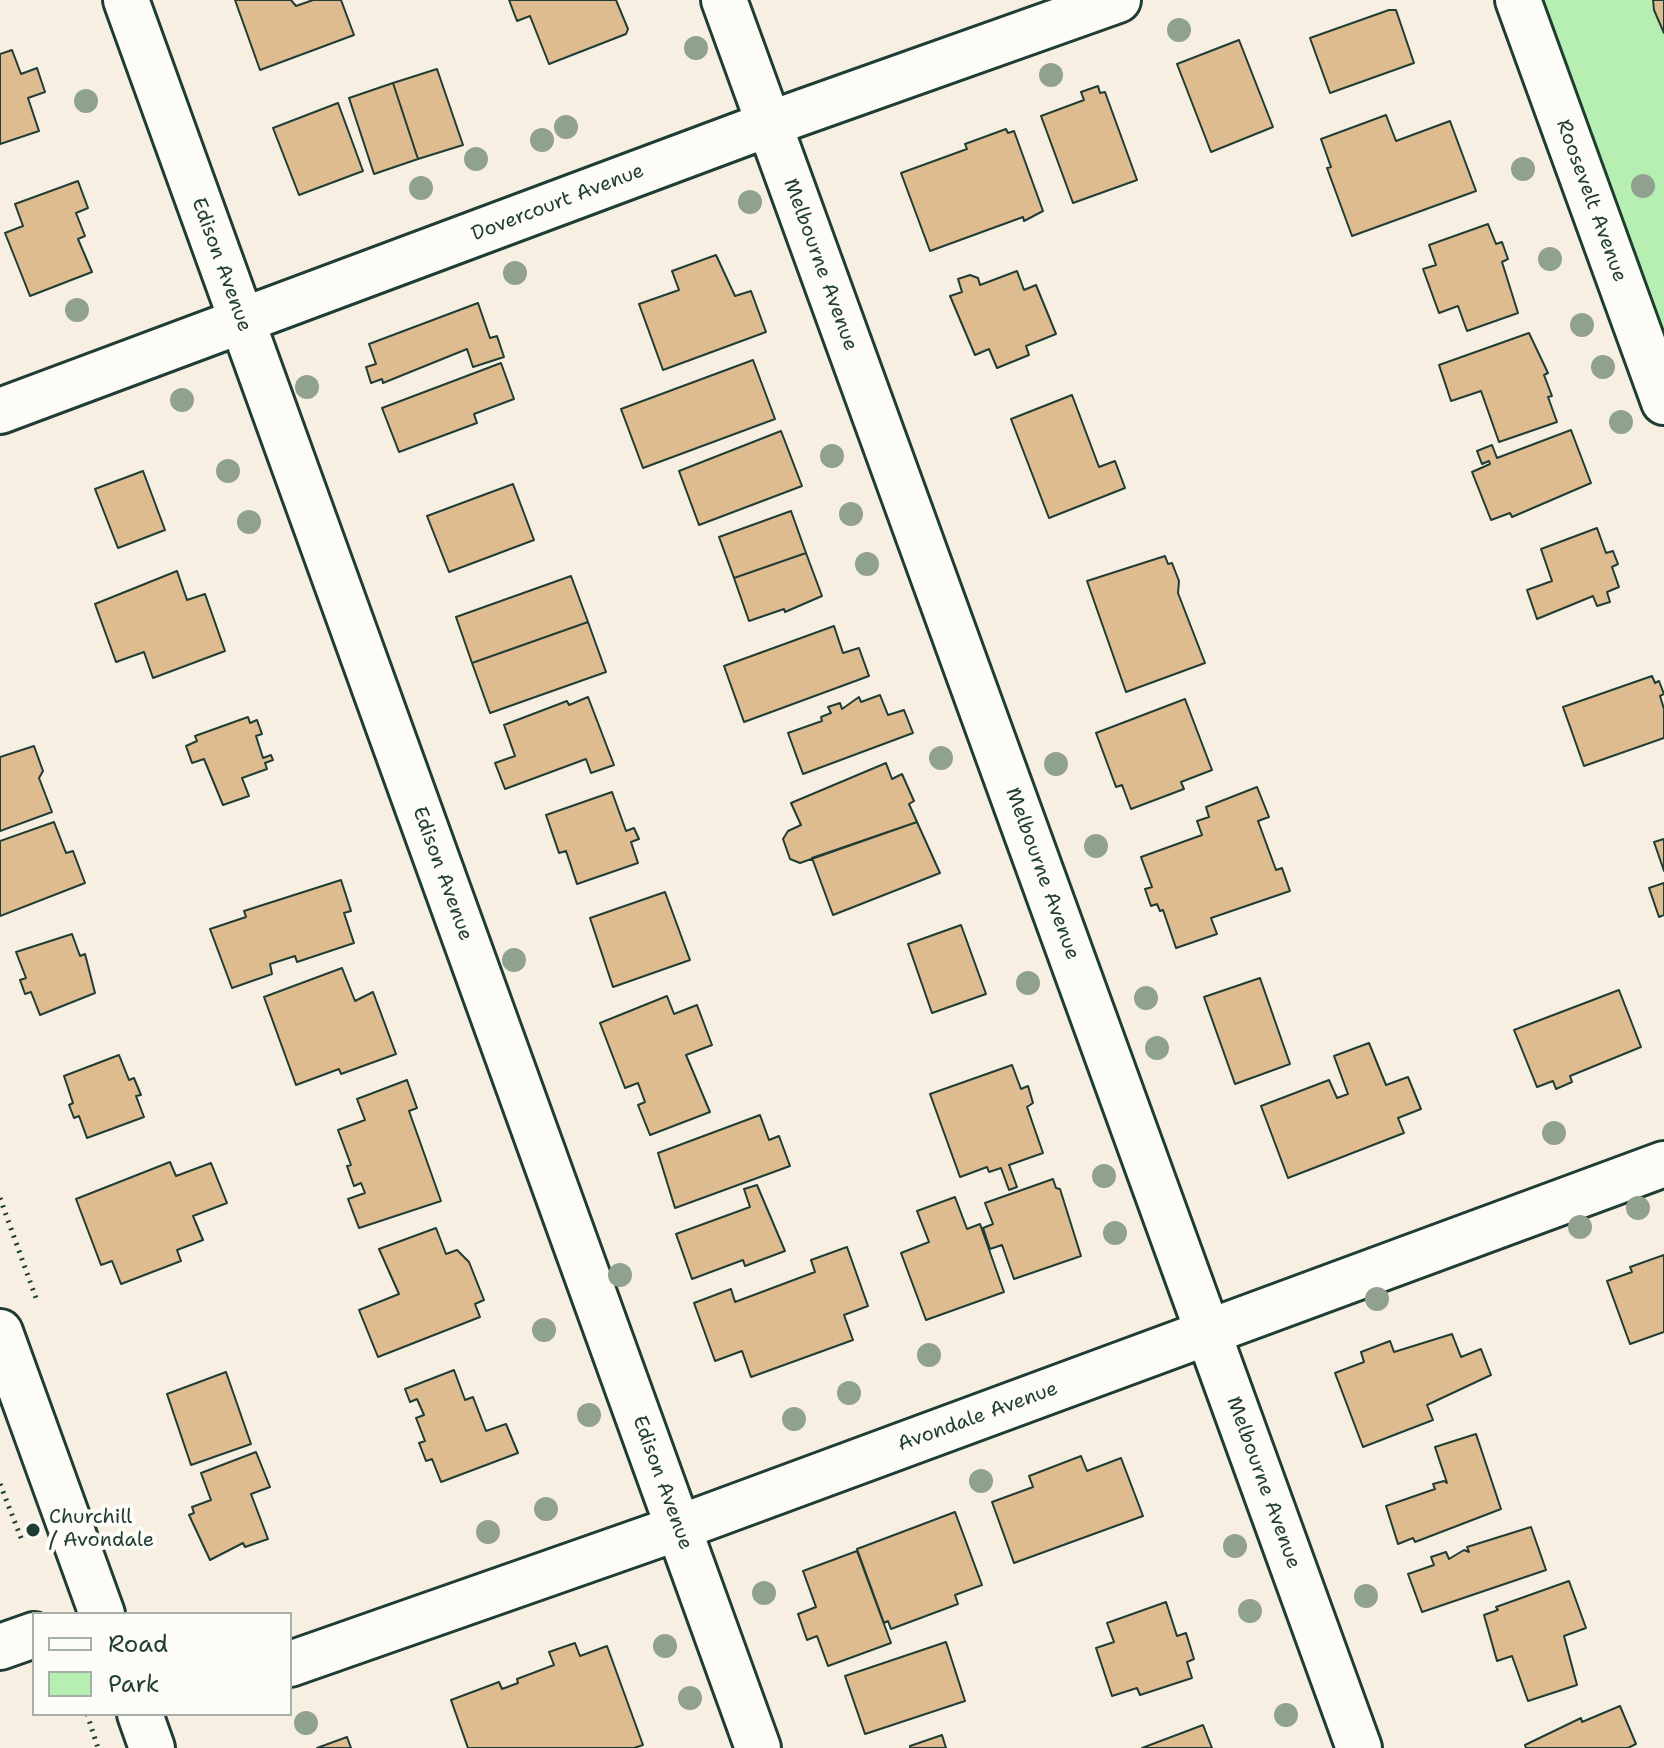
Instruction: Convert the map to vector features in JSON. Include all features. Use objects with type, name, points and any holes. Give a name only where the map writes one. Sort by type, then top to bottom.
[{"type":"street","name":"Edison Avenue","points":[[126,0],[758,1748]]},
{"type":"street","name":"Melbourne Avenue","points":[[724,0],[1359,1748]]},
{"type":"street","name":"Dovercourt Avenue","points":[[0,411],[769,124],[1118,0]]},
{"type":"street","name":"Roosevelt Avenue","points":[[1518,0],[1664,402]]},
{"type":"street","name":"Avondale Avenue","points":[[292,1663],[678,1528],[1664,1164]]},
{"type":"street","points":[[0,1332],[98,1612]]},
{"type":"street","points":[[0,1647],[32,1636]]},
{"type":"path","points":[[88,1716],[98,1748]]},
{"type":"green space","points":[[1518,0],[1664,0],[1664,402]]},
{"type":"building","points":[[235,0],[291,0],[296,6],[313,0],[341,0],[354,35],[260,70]]},
{"type":"building","points":[[509,0],[616,0],[628,29],[626,34],[549,64],[530,16],[517,21]]},
{"type":"building","points":[[1653,0],[1664,0],[1664,33],[1654,10]]},
{"type":"building","points":[[1396,10],[1414,63],[1330,93],[1310,38]]},
{"type":"building","points":[[1239,40],[1273,127],[1211,152],[1177,64]]},
{"type":"building","points":[[12,50],[21,74],[37,68],[45,92],[28,98],[39,131],[0,144],[0,54]]},
{"type":"building","points":[[437,69],[463,145],[418,159],[393,83]]},
{"type":"building","points":[[393,83],[418,159],[374,174],[349,98]]},
{"type":"building","points":[[1098,86],[1100,93],[1105,92],[1137,180],[1073,203],[1041,116],[1084,100],[1081,92]]},
{"type":"building","points":[[338,103],[363,171],[299,195],[273,128]]},
{"type":"building","points":[[1386,115],[1396,141],[1450,121],[1476,191],[1352,236],[1327,168],[1331,167],[1321,139]]},
{"type":"building","points":[[1006,129],[1008,133],[1014,131],[1043,211],[1024,221],[1023,217],[930,251],[901,173],[967,149],[965,144]]},
{"type":"building","points":[[78,181],[88,208],[76,213],[85,236],[78,239],[92,272],[30,296],[5,233],[23,226],[15,204]]},
{"type":"building","points":[[1488,224],[1496,244],[1502,242],[1508,259],[1502,262],[1518,313],[1467,331],[1458,306],[1439,313],[1423,269],[1436,265],[1429,245]]},
{"type":"building","points":[[716,255],[735,296],[751,291],[766,332],[663,370],[639,304],[679,290],[672,271]]},
{"type":"building","points":[[1017,271],[1024,290],[1036,285],[1056,334],[1026,346],[1029,355],[997,368],[989,349],[975,355],[950,296],[962,292],[958,279],[970,275],[978,278],[980,285]]},
{"type":"building","points":[[478,303],[490,338],[497,336],[504,357],[473,367],[467,349],[383,383],[382,379],[371,383],[366,367],[376,364],[369,344]]},
{"type":"building","points":[[1529,333],[1548,373],[1544,375],[1552,396],[1548,397],[1557,422],[1499,442],[1481,391],[1451,401],[1439,365]]},
{"type":"building","points":[[753,360],[775,419],[643,468],[621,409]]},
{"type":"building","points":[[501,363],[514,399],[474,414],[477,423],[399,452],[382,408]]},
{"type":"building","points":[[1072,395],[1099,467],[1115,461],[1125,488],[1049,518],[1011,419]]},
{"type":"building","points":[[1571,430],[1591,483],[1512,517],[1510,513],[1491,520],[1472,472],[1490,464],[1489,461],[1482,464],[1477,451],[1492,445],[1497,458]]},
{"type":"building","points":[[781,431],[802,486],[699,525],[679,471]]},
{"type":"building","points":[[143,471],[165,530],[118,548],[95,489]]},
{"type":"building","points":[[513,484],[534,540],[449,572],[427,516]]},
{"type":"building","points":[[791,511],[806,553],[734,578],[719,537]]},
{"type":"building","points":[[1597,528],[1606,553],[1613,551],[1618,564],[1612,567],[1619,587],[1607,592],[1610,602],[1597,606],[1593,596],[1537,619],[1527,590],[1552,581],[1541,549]]},
{"type":"building","points":[[806,553],[822,596],[785,612],[784,609],[749,621],[734,578]]},
{"type":"building","points":[[1165,556],[1168,564],[1172,563],[1179,581],[1178,593],[1205,663],[1126,692],[1087,581]]},
{"type":"building","points":[[177,571],[187,600],[205,594],[225,651],[153,678],[144,652],[116,662],[95,604]]},
{"type":"building","points":[[571,576],[588,622],[472,663],[456,617]]},
{"type":"building","points":[[588,622],[606,672],[490,713],[472,663]]},
{"type":"building","points":[[834,626],[843,653],[859,648],[869,676],[744,722],[724,666]]},
{"type":"building","points":[[1652,676],[1655,683],[1659,681],[1664,694],[1660,696],[1664,709],[1664,738],[1584,766],[1563,707]]},
{"type":"building","points":[[880,695],[888,715],[904,710],[913,733],[803,774],[788,733],[822,721],[821,717],[831,713],[828,707],[840,703],[842,709],[859,697],[861,702]]},
{"type":"building","points":[[588,697],[614,765],[591,773],[586,759],[505,789],[495,763],[515,756],[504,725],[567,701],[569,705]]},
{"type":"building","points":[[1185,699],[1212,770],[1181,782],[1184,789],[1131,809],[1122,785],[1116,787],[1096,733]]},
{"type":"building","points":[[248,717],[250,723],[257,720],[262,734],[256,736],[263,758],[271,755],[273,760],[265,763],[267,769],[242,778],[249,796],[223,805],[204,759],[192,763],[186,746],[197,741],[195,736]]},
{"type":"building","points":[[34,746],[43,771],[39,778],[52,812],[0,831],[0,757]]},
{"type":"building","points":[[886,763],[892,779],[902,774],[914,801],[909,804],[917,822],[800,863],[790,859],[783,839],[788,831],[801,825],[791,803]]},
{"type":"building","points":[[1257,787],[1269,817],[1258,821],[1276,870],[1282,868],[1290,891],[1211,918],[1217,934],[1176,948],[1163,910],[1160,911],[1157,904],[1151,906],[1145,889],[1152,887],[1141,857],[1202,835],[1197,821],[1209,817],[1206,807]]},
{"type":"building","points":[[612,792],[626,831],[634,828],[639,839],[631,842],[638,863],[577,884],[566,851],[559,853],[546,815]]},
{"type":"building","points":[[54,822],[66,853],[73,851],[85,883],[0,916],[0,841]]},
{"type":"building","points":[[917,822],[940,873],[833,915],[812,858]]},
{"type":"building","points":[[1664,839],[1664,871],[1654,842]]},
{"type":"building","points":[[341,880],[351,911],[344,913],[354,943],[297,962],[295,956],[270,964],[272,974],[232,988],[210,929],[246,917],[244,911]]},
{"type":"building","points":[[1664,883],[1664,915],[1659,917],[1649,888]]},
{"type":"building","points":[[665,892],[690,960],[613,987],[590,918]]},
{"type":"building","points":[[961,925],[986,994],[932,1013],[908,944]]},
{"type":"building","points":[[72,934],[80,956],[85,954],[95,993],[40,1015],[31,992],[25,994],[20,980],[26,978],[16,952]]},
{"type":"building","points":[[342,968],[355,1001],[373,992],[396,1054],[341,1074],[339,1069],[296,1085],[264,997]]},
{"type":"building","points":[[1260,978],[1290,1064],[1235,1084],[1204,997]]},
{"type":"building","points":[[1619,990],[1641,1047],[1570,1076],[1572,1082],[1556,1089],[1553,1081],[1537,1087],[1514,1030]]},
{"type":"building","points":[[667,996],[674,1014],[697,1005],[712,1045],[686,1055],[710,1112],[650,1135],[638,1105],[645,1102],[638,1083],[625,1088],[600,1023]]},
{"type":"building","points":[[1369,1043],[1386,1085],[1408,1077],[1421,1109],[1398,1118],[1404,1133],[1288,1178],[1261,1106],[1329,1080],[1337,1098],[1348,1094],[1334,1056]]},
{"type":"building","points":[[119,1055],[129,1080],[134,1078],[141,1095],[136,1096],[144,1117],[87,1138],[79,1116],[74,1118],[69,1105],[73,1103],[64,1076]]},
{"type":"building","points":[[1012,1065],[1021,1089],[1028,1086],[1033,1103],[1027,1107],[1043,1153],[1009,1165],[1017,1187],[1009,1190],[1001,1168],[989,1172],[987,1167],[960,1177],[930,1094]]},
{"type":"building","points":[[407,1080],[417,1108],[409,1111],[441,1201],[359,1228],[348,1199],[365,1193],[361,1183],[354,1186],[347,1166],[351,1165],[338,1130],[365,1120],[357,1099]]},
{"type":"building","points":[[760,1115],[769,1140],[779,1136],[790,1166],[675,1208],[658,1153]]},
{"type":"building","points":[[170,1162],[176,1176],[211,1163],[227,1203],[193,1216],[203,1240],[177,1250],[181,1261],[121,1284],[112,1261],[101,1265],[76,1199]]},
{"type":"building","points":[[1053,1179],[1056,1188],[1060,1189],[1081,1256],[1014,1279],[1002,1245],[990,1249],[983,1228],[993,1224],[985,1203]]},
{"type":"building","points":[[757,1185],[785,1251],[745,1266],[743,1260],[692,1279],[676,1234],[750,1207],[744,1189]]},
{"type":"building","points":[[955,1197],[967,1229],[980,1224],[1004,1292],[926,1320],[901,1253],[929,1242],[917,1211]]},
{"type":"building","points":[[436,1228],[446,1254],[457,1250],[469,1262],[484,1300],[475,1304],[480,1317],[378,1357],[359,1310],[399,1294],[379,1249]]},
{"type":"building","points":[[847,1247],[868,1306],[844,1315],[853,1340],[751,1377],[742,1351],[715,1361],[694,1303],[731,1289],[735,1302],[815,1272],[811,1260]]},
{"type":"building","points":[[1664,1255],[1664,1332],[1630,1344],[1607,1281],[1632,1272],[1630,1267]]},
{"type":"building","points":[[1452,1334],[1461,1357],[1481,1349],[1491,1375],[1427,1405],[1433,1420],[1363,1447],[1335,1373],[1364,1362],[1361,1352],[1390,1341],[1394,1352]]},
{"type":"building","points":[[454,1370],[465,1400],[473,1397],[486,1431],[506,1424],[518,1453],[441,1482],[432,1459],[426,1461],[419,1443],[425,1441],[416,1418],[424,1415],[417,1399],[410,1402],[405,1389]]},
{"type":"building","points":[[226,1372],[251,1444],[191,1465],[167,1394]]},
{"type":"building","points":[[1476,1434],[1501,1509],[1415,1542],[1413,1538],[1398,1544],[1386,1506],[1435,1489],[1433,1484],[1447,1483],[1435,1447]]},
{"type":"building","points":[[256,1452],[270,1487],[251,1494],[268,1539],[245,1547],[243,1543],[210,1560],[189,1515],[194,1513],[192,1507],[211,1500],[201,1473]]},
{"type":"building","points":[[1081,1456],[1087,1471],[1121,1458],[1143,1516],[1014,1563],[992,1502],[1033,1487],[1029,1476]]},
{"type":"building","points":[[955,1512],[982,1585],[955,1595],[958,1604],[891,1629],[888,1621],[884,1623],[857,1549]]},
{"type":"building","points":[[1531,1527],[1546,1570],[1422,1612],[1408,1574],[1434,1565],[1431,1557],[1446,1552],[1449,1559],[1464,1550],[1469,1552],[1467,1547]]},
{"type":"building","points":[[857,1551],[891,1643],[828,1666],[817,1636],[807,1640],[798,1614],[816,1607],[803,1571]]},
{"type":"building","points":[[1569,1581],[1586,1628],[1564,1636],[1577,1685],[1528,1701],[1512,1656],[1497,1661],[1484,1615],[1498,1610],[1496,1607]]},
{"type":"building","points":[[1166,1602],[1177,1636],[1186,1633],[1194,1659],[1187,1662],[1192,1678],[1140,1695],[1137,1688],[1112,1696],[1096,1648],[1114,1642],[1107,1623]]},
{"type":"building","points":[[946,1642],[965,1701],[865,1734],[845,1676]]},
{"type":"building","points":[[575,1643],[580,1656],[607,1646],[643,1745],[634,1748],[468,1748],[451,1700],[499,1682],[502,1689],[518,1683],[517,1679],[554,1665],[549,1652]]},
{"type":"building","points":[[1620,1706],[1636,1744],[1628,1748],[1526,1748],[1525,1745],[1581,1718],[1582,1722]]},
{"type":"building","points":[[1203,1725],[1212,1748],[1142,1748]]},
{"type":"building","points":[[942,1735],[946,1748],[910,1748],[910,1746]]},
{"type":"building","points":[[347,1737],[351,1748],[317,1748]]},
{"type":"place","name":"Churchill / Avondale","points":[[33,1530]]}]
